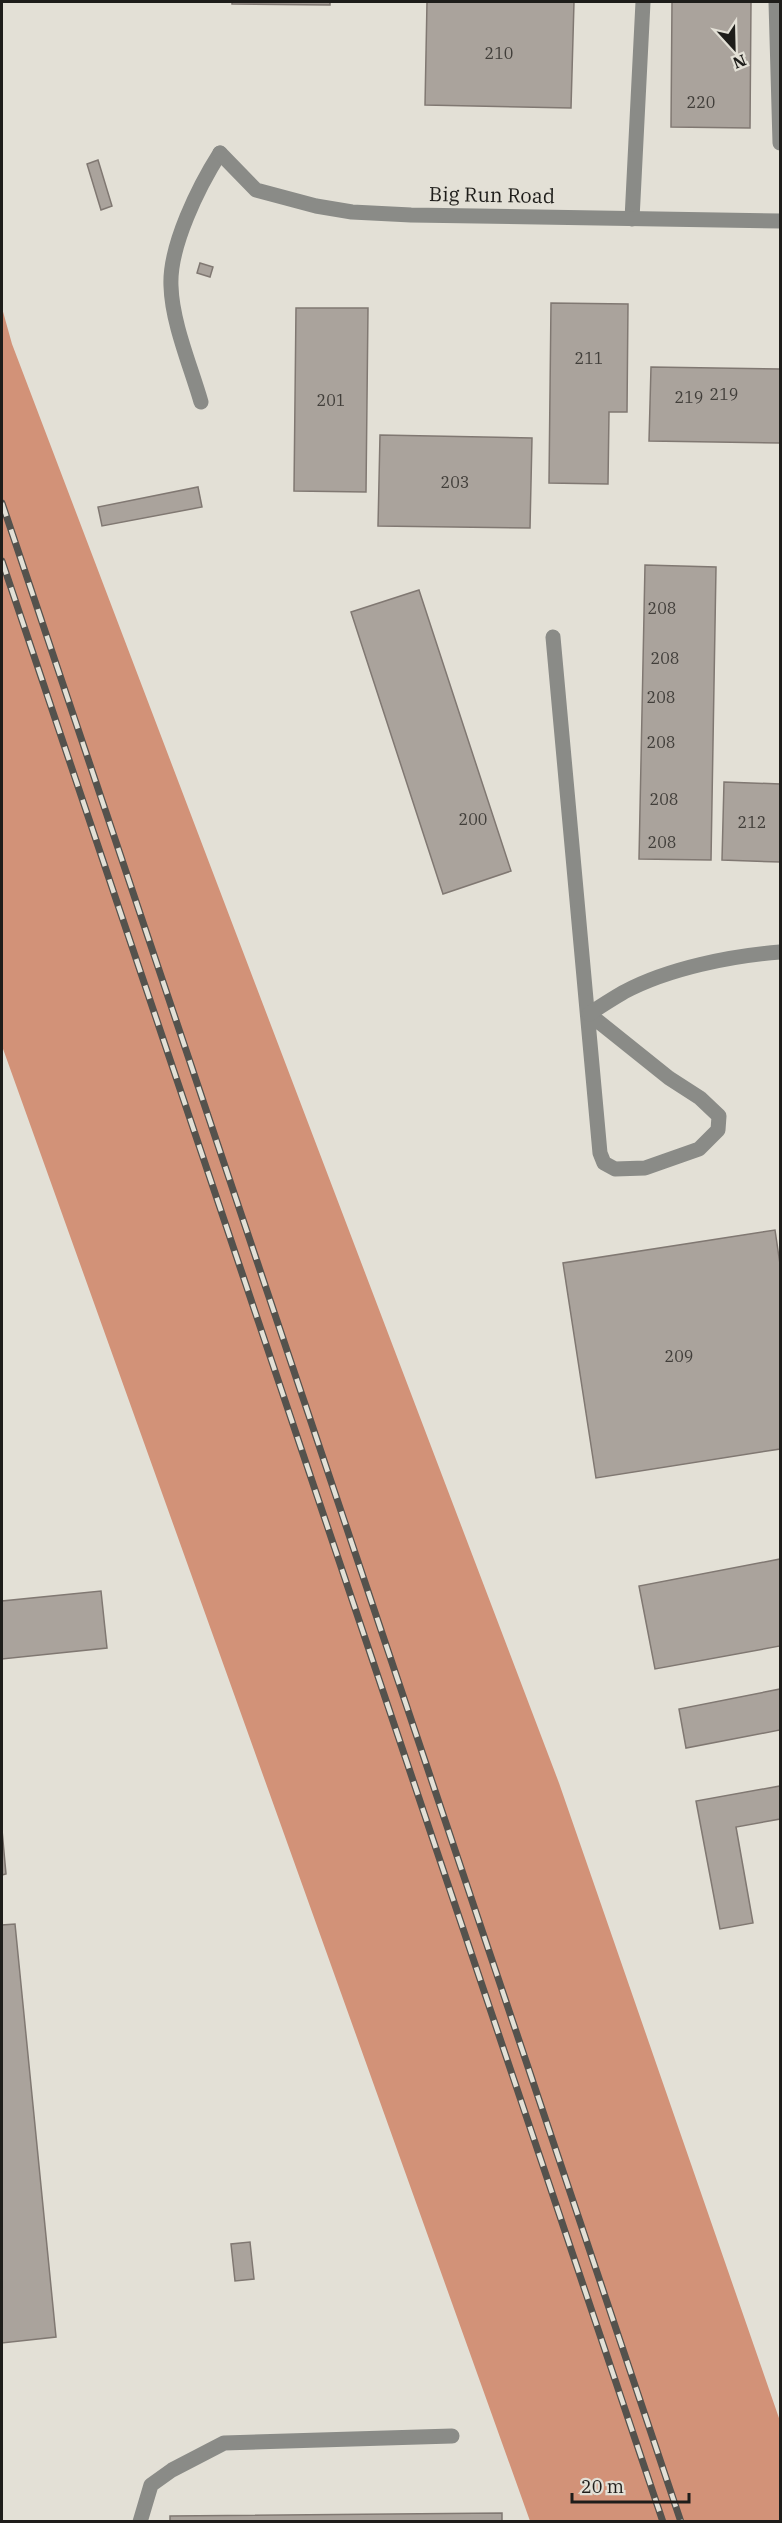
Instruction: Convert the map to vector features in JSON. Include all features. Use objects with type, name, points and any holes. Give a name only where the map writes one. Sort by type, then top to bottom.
[{"type":"street","points":[[632,219],[643,2]]},
{"type":"street","points":[[776,2],[780,143]]},
{"type":"street","name":"Big Run Road","points":[[201,402],[173,306],[170,284],[175,256],[194,198],[220,153],[256,190],[316,206],[352,212],[780,221]]},
{"type":"street","points":[[553,637],[600,1153],[604,1163],[615,1169],[645,1168],[699,1149],[718,1130],[719,1116],[700,1098],[669,1078],[589,1014]]},
{"type":"street","points":[[589,1014],[626,991],[667,975],[723,959],[780,952]]},
{"type":"street","points":[[140,2522],[151,2485],[172,2470],[224,2443],[452,2436]]},
{"type":"shaded area","points":[[2,308],[12,344],[559,1783],[780,2421],[780,2521],[530,2521],[2,1046]]},
{"type":"building","points":[[232,2],[330,2],[330,5],[232,4]]},
{"type":"building","points":[[427,2],[574,2],[571,108],[425,105]]},
{"type":"building","points":[[672,2],[751,2],[750,128],[671,127]]},
{"type":"building","points":[[98,160],[112,206],[101,210],[87,164]]},
{"type":"building","points":[[200,263],[213,267],[210,277],[197,273]]},
{"type":"building","points":[[551,303],[628,304],[627,412],[609,412],[608,484],[549,483]]},
{"type":"building","points":[[296,308],[368,308],[366,492],[294,491]]},
{"type":"building","points":[[651,367],[780,369],[780,443],[649,441]]},
{"type":"building","points":[[380,435],[532,438],[530,528],[378,526]]},
{"type":"building","points":[[198,487],[202,507],[102,526],[98,507]]},
{"type":"building","points":[[645,565],[716,567],[711,860],[639,859]]},
{"type":"building","points":[[419,590],[511,871],[443,894],[351,612]]},
{"type":"building","points":[[724,782],[780,784],[780,862],[722,860]]},
{"type":"building","points":[[775,1230],[780,1264],[780,1449],[596,1478],[563,1263]]},
{"type":"building","points":[[780,1559],[780,1646],[655,1669],[639,1586]]},
{"type":"building","points":[[101,1591],[107,1648],[2,1659],[2,1601]]},
{"type":"building","points":[[780,1689],[780,1730],[686,1748],[679,1709]]},
{"type":"building","points":[[780,1786],[780,1819],[736,1827],[753,1923],[720,1929],[696,1801]]},
{"type":"building","points":[[2,1830],[6,1874],[2,1875]]},
{"type":"building","points":[[15,1924],[56,2337],[2,2343],[2,1925]]},
{"type":"building","points":[[250,2242],[254,2279],[235,2281],[231,2244]]},
{"type":"building","points":[[502,2513],[502,2522],[170,2522],[170,2516]]},
{"type":"railway","points":[[2,503],[681,2522]]},
{"type":"railway","points":[[2,561],[663,2522]]}]
